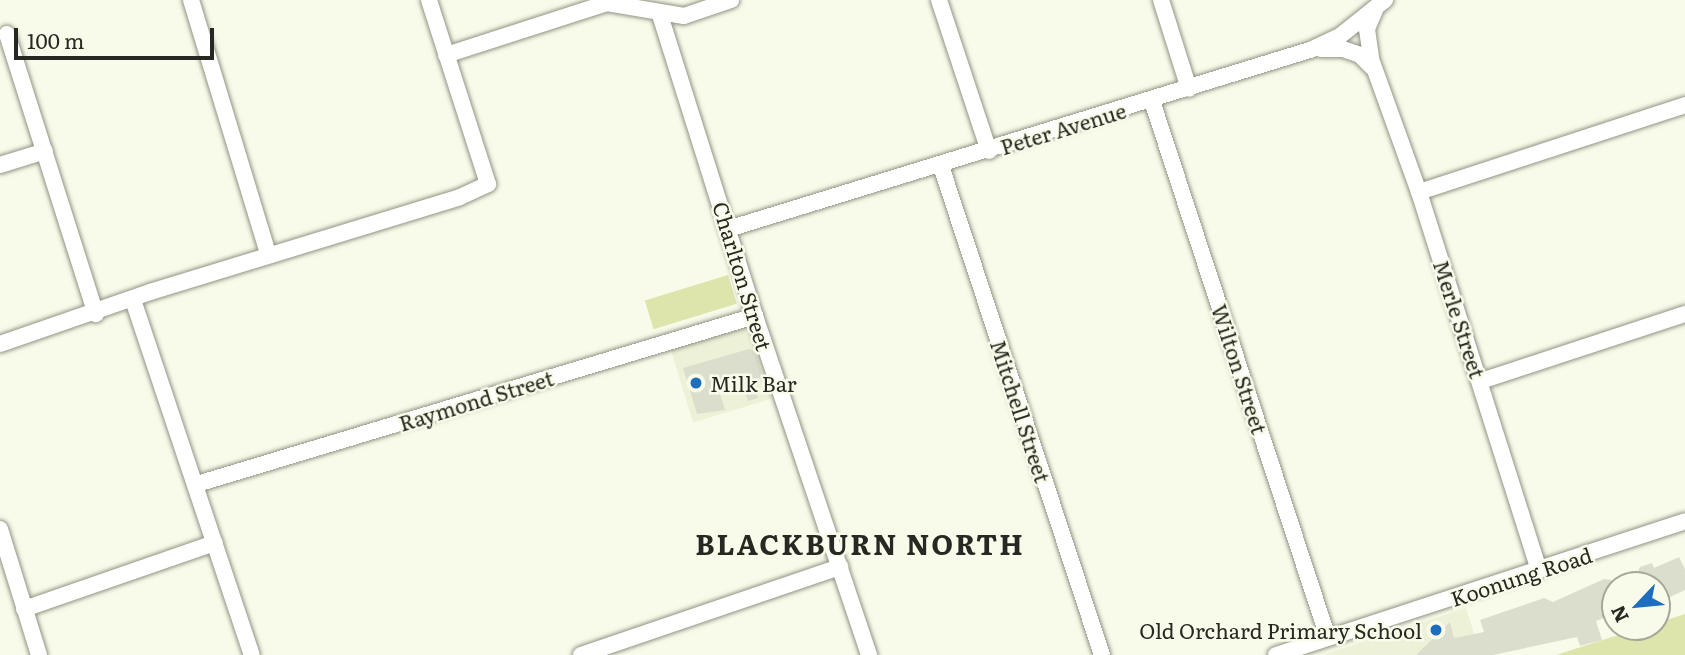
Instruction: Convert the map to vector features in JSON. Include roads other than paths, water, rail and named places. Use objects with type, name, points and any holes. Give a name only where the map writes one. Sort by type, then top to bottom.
[{"type":"street","points":[[191,0],[268,254]]},
{"type":"street","points":[[0,344],[96,314],[268,254],[460,197],[488,184],[429,0]]},
{"type":"street","points":[[446,55],[607,3],[660,15],[684,16],[731,0]]},
{"type":"street","points":[[939,0],[989,151]]},
{"type":"street","points":[[1161,0],[1189,89]]},
{"type":"street","name":"Peter Avenue","points":[[728,229],[941,166],[1310,50],[1340,36],[1381,4]]},
{"type":"street","name":"Merle Street","points":[[1381,4],[1367,29],[1375,70],[1419,192],[1481,381],[1539,570]]},
{"type":"street","name":"Charlton Street","points":[[660,15],[755,316],[869,655]]},
{"type":"street","points":[[7,34],[96,314]]},
{"type":"street","points":[[1310,50],[1343,49],[1360,55],[1375,70]]},
{"type":"street","name":"Wilton Street","points":[[1152,101],[1328,638]]},
{"type":"street","points":[[1419,192],[1685,105]]},
{"type":"street","points":[[0,165],[45,151]]},
{"type":"street","name":"Mitchell Street","points":[[941,166],[1102,655]]},
{"type":"street","points":[[133,300],[197,484],[252,655]]},
{"type":"street","points":[[1481,381],[1685,314]]},
{"type":"street","name":"Raymond Street","points":[[197,484],[755,316]]},
{"type":"street","name":"Koonung Road","points":[[1276,655],[1685,521]]},
{"type":"street","points":[[0,529],[39,655]]},
{"type":"street","points":[[24,609],[215,543]]},
{"type":"street","points":[[581,655],[840,567]]},
{"type":"place","name":"Milk Bar","points":[[696,383]]},
{"type":"place","name":"Old Orchard Primary School","points":[[1436,630]]},
{"type":"district","name":"BLACKBURN NORTH","points":[[860,543]]}]
